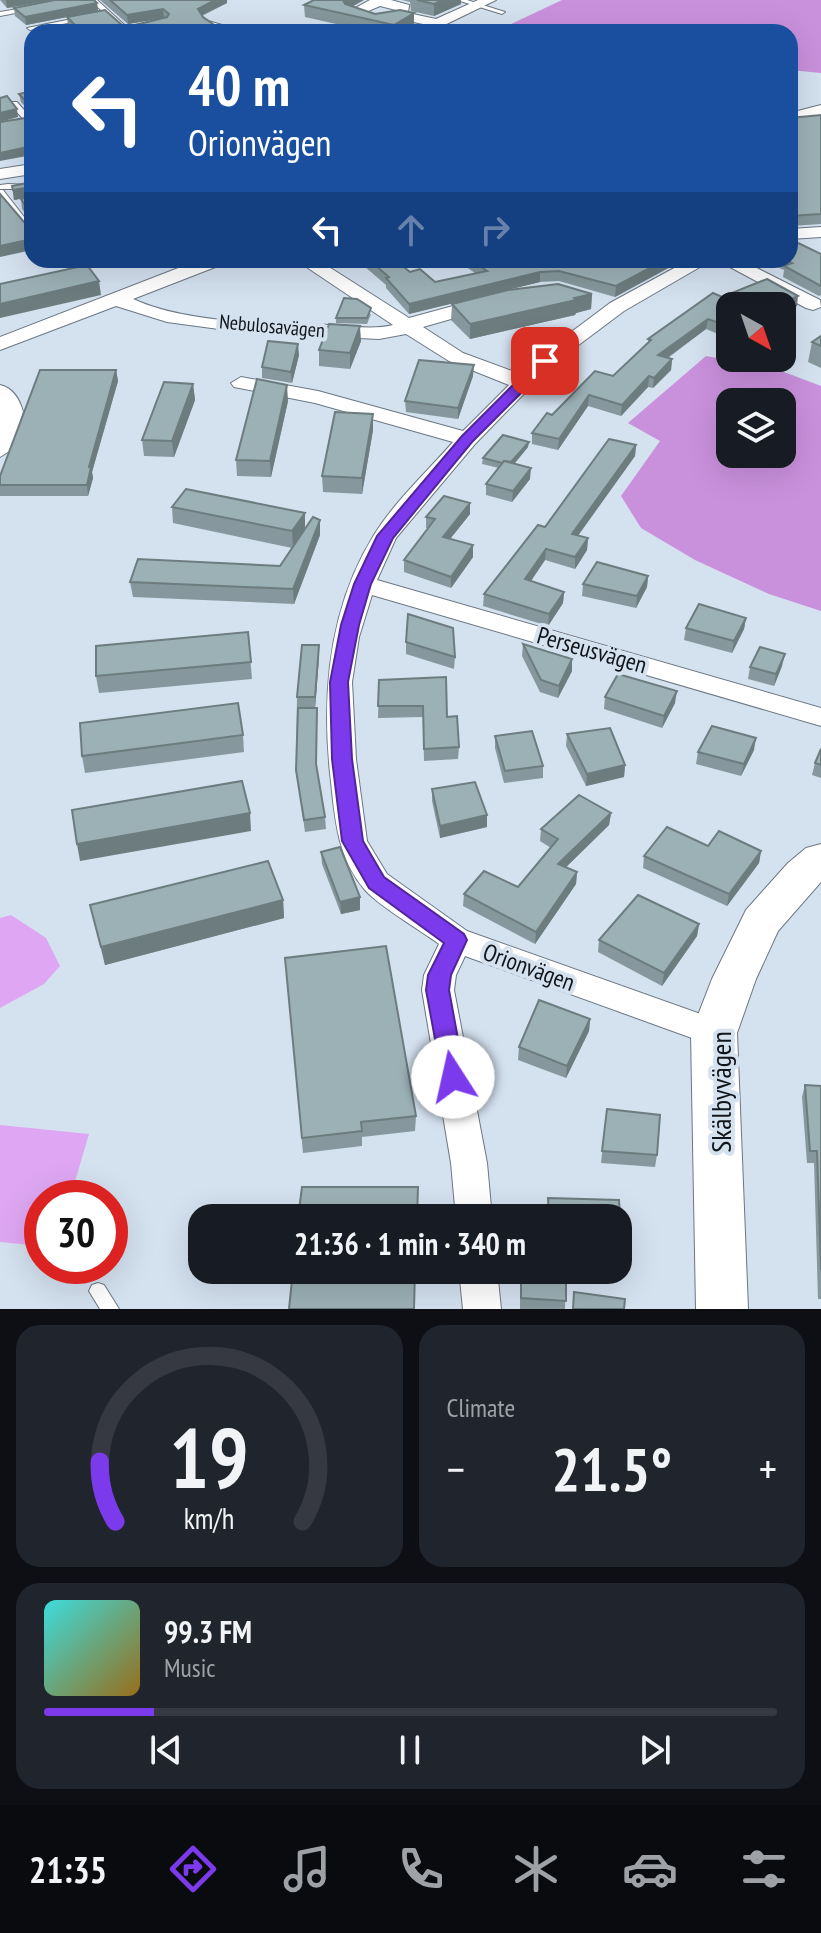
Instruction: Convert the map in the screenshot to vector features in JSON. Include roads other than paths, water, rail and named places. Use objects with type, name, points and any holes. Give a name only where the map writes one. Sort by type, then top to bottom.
[{"type":"street","points":[[400,15],[436,23],[484,2]]},
{"type":"street","points":[[798,116],[821,110]]},
{"type":"street","points":[[2,183],[24,173]]},
{"type":"street","points":[[798,233],[821,232]]},
{"type":"street","points":[[0,344],[195,268]]},
{"type":"street","points":[[318,268],[456,357],[524,383]]},
{"type":"street","name":"Orionvägen","points":[[688,268],[617,307],[554,354],[467,439],[385,536],[363,584],[346,637],[339,682],[342,759],[352,841],[376,882],[456,940],[714,1033]]},
{"type":"street","points":[[742,268],[813,304]]},
{"type":"street","name":"Nebulosavägen","points":[[114,298],[131,309],[152,314],[240,324],[379,333],[409,326],[434,315],[509,298]]},
{"type":"street","points":[[589,298],[617,307]]},
{"type":"street","points":[[241,383],[318,397],[467,439]]},
{"type":"street","points":[[0,391],[11,402],[13,416],[0,450]]},
{"type":"street","name":"Perseusvägen","points":[[363,584],[821,717]]},
{"type":"street","name":"Skälbyvägen","points":[[722,1309],[714,1033],[734,979],[761,922],[803,874],[821,859]]},
{"type":"street","points":[[456,940],[440,975],[438,990],[469,1163],[473,1204]]},
{"type":"street","points":[[479,1284],[482,1309]]},
{"type":"lane","points":[[93,0],[120,24]]},
{"type":"lane","points":[[460,0],[484,2],[502,12]]},
{"type":"lane","points":[[0,14],[42,7]]},
{"type":"lane","points":[[53,24],[109,14]]},
{"type":"lane","points":[[208,23],[212,24]]},
{"type":"lane","points":[[14,104],[24,113]]},
{"type":"lane","points":[[15,123],[24,121]]},
{"type":"lane","points":[[2,183],[24,188]]},
{"type":"lane","points":[[2,183],[11,206],[24,222]]},
{"type":"lane","points":[[11,206],[22,204]]},
{"type":"lane","points":[[98,1291],[110,1309]]}]
